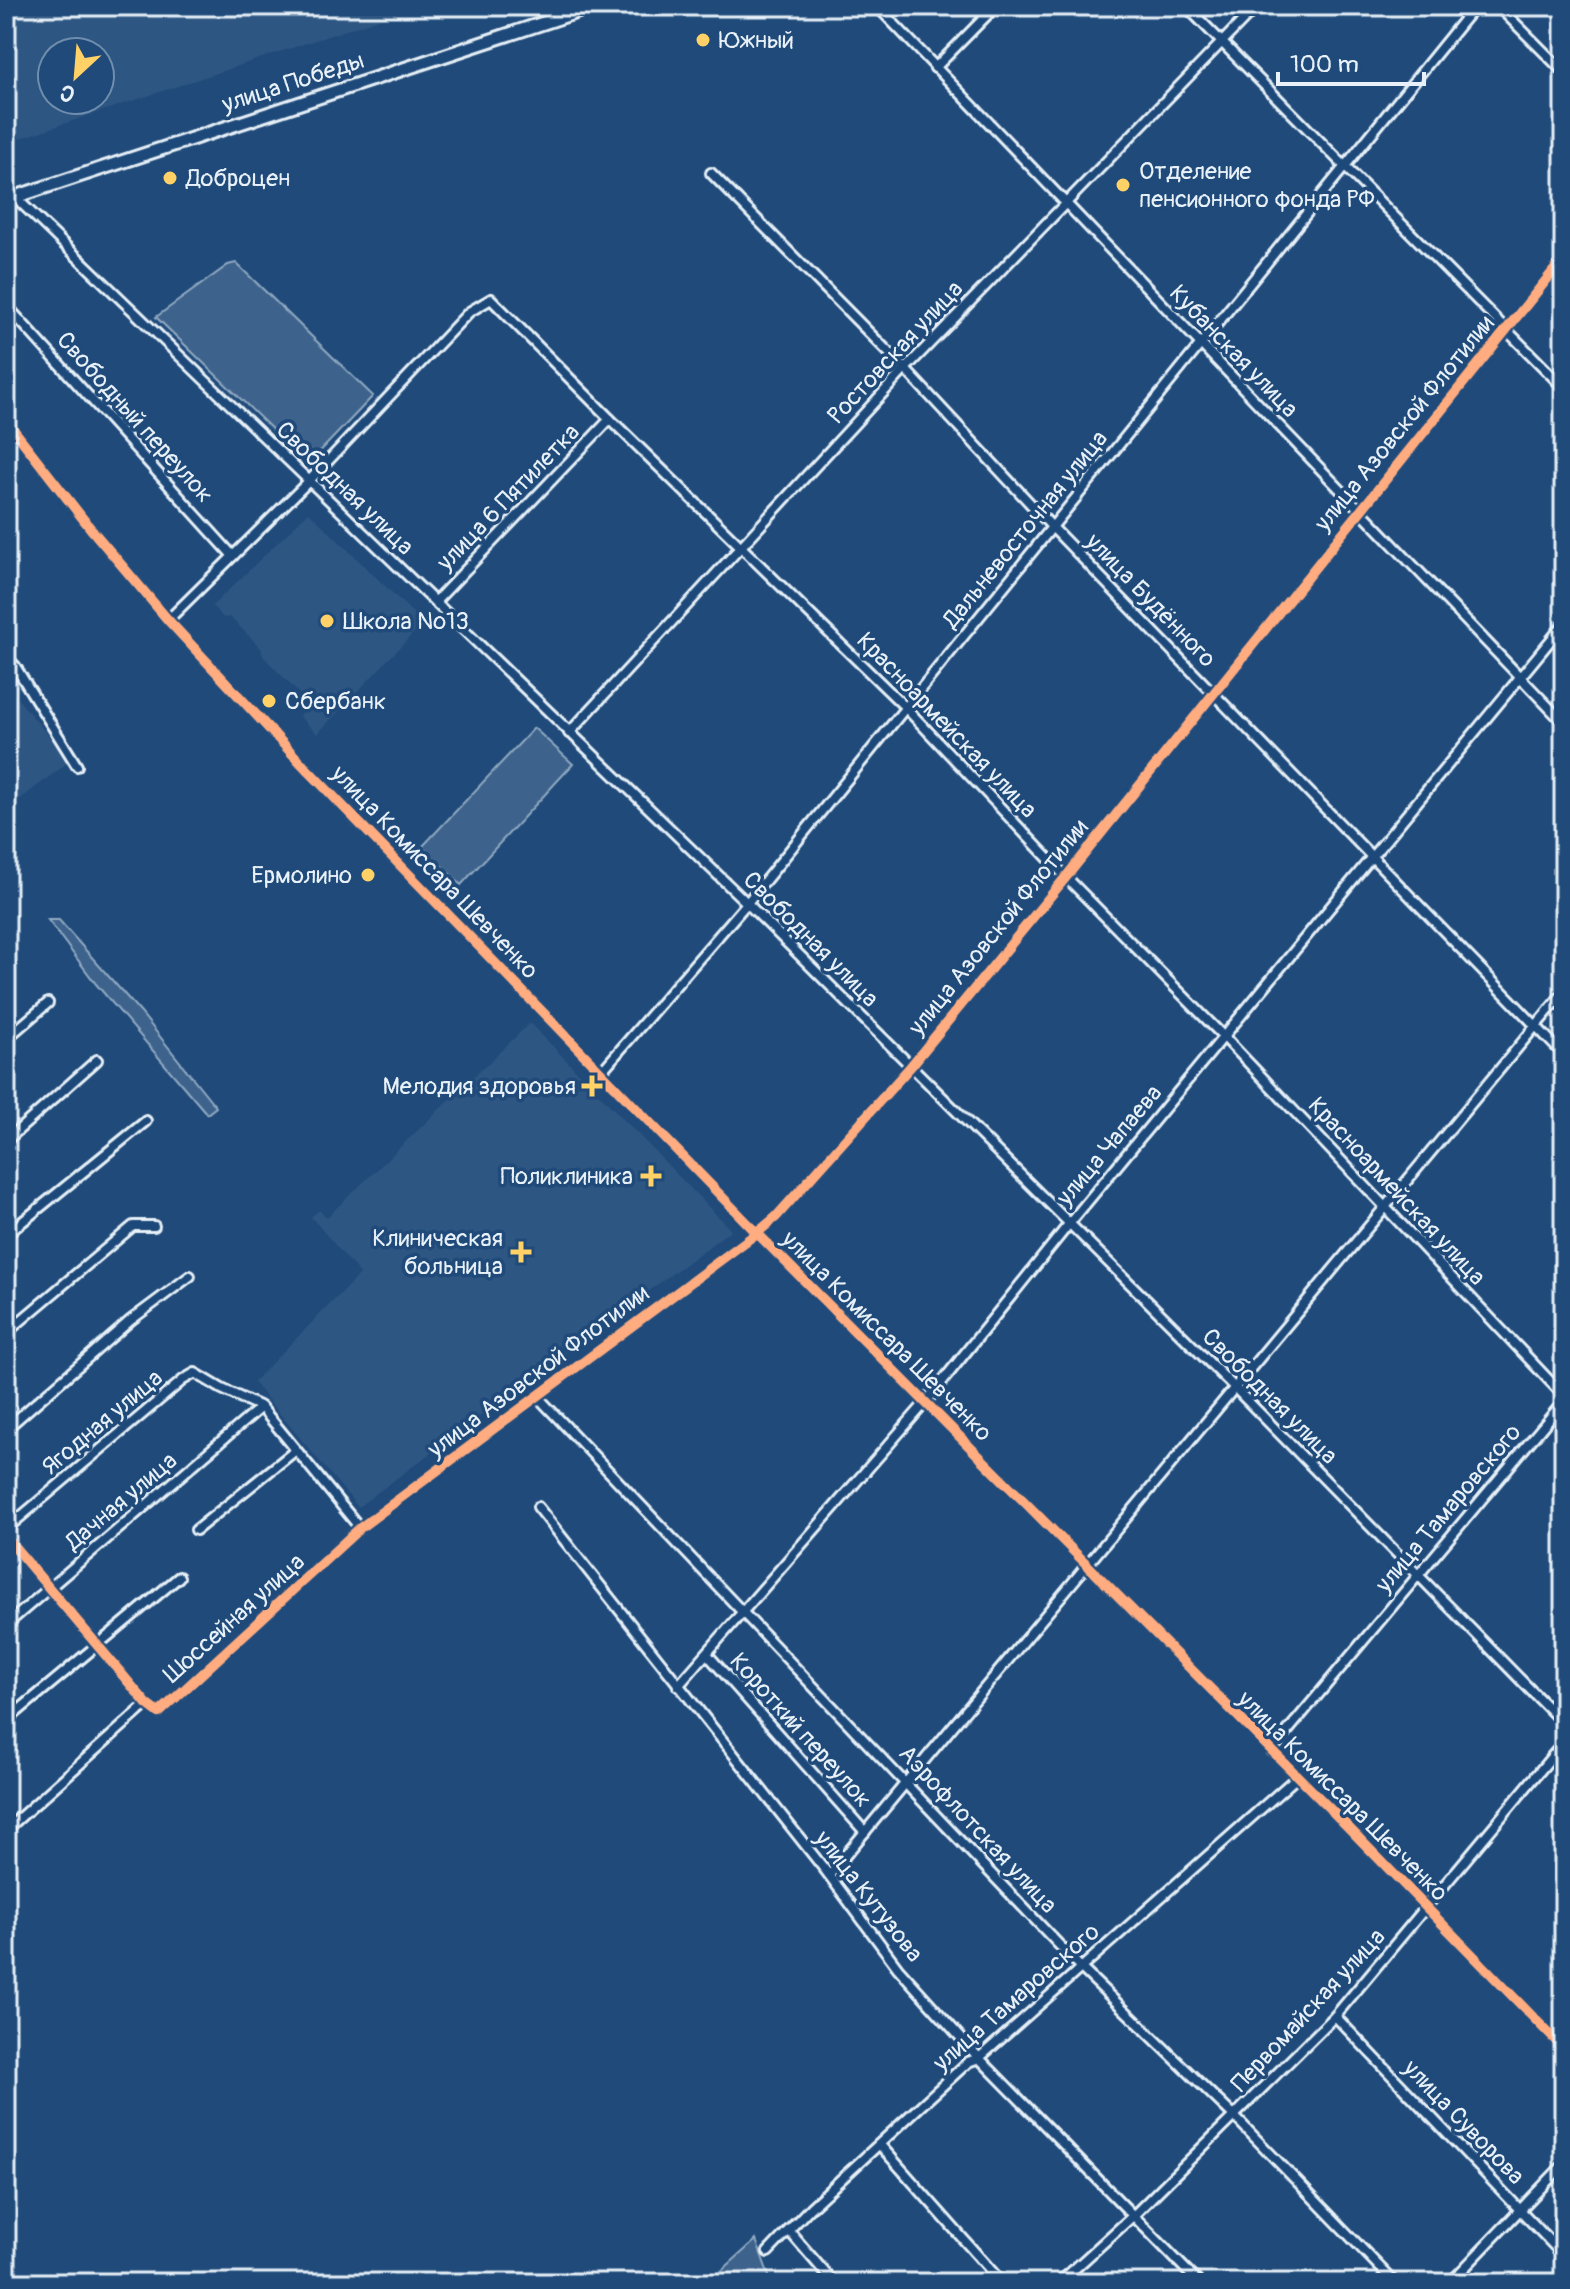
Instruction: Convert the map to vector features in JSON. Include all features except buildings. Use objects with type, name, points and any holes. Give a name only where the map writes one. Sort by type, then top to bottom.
[{"type":"street","name":"улица Победы","points":[[11,199],[595,6]]},
{"type":"street","name":"Кубанская улица","points":[[877,6],[1564,723]]},
{"type":"street","points":[[935,68],[996,6]]},
{"type":"street","points":[[1186,6],[1564,388]]},
{"type":"street","name":"Ростовская улица","points":[[569,733],[905,369],[1257,6]]},
{"type":"street","name":"Дальневосточная улица","points":[[601,1072],[747,903],[1475,6]]},
{"type":"street","points":[[1498,6],[1564,72]]},
{"type":"street","name":"улица Будённого","points":[[711,173],[905,369],[1053,528],[1564,1055]]},
{"type":"street","name":"Свободная улица","points":[[11,199],[747,903],[1236,1389],[1564,1724]]},
{"type":"street","name":"улица Азовской Флотилии","points":[[363,1526],[776,1217],[911,1066],[1564,258]]},
{"type":"street","name":"Красноармейская улица","points":[[309,481],[469,312],[491,299],[905,707],[1224,1037],[1564,1398]]},
{"type":"street","name":"Свободный переулок","points":[[6,305],[233,556]]},
{"type":"street","name":"улица 6 Пятилетка","points":[[435,602],[610,419]]},
{"type":"street","name":"улица Комиссара Шевченко","points":[[6,420],[91,529],[168,620],[311,773],[757,1233],[1564,2049]]},
{"type":"street","points":[[168,620],[309,481]]},
{"type":"street","name":"улица Чапаева","points":[[678,1686],[925,1403],[1564,624]]},
{"type":"street","points":[[6,657],[15,666],[77,766]]},
{"type":"street","points":[[829,1875],[1564,992]]},
{"type":"street","points":[[6,1039],[48,1003]]},
{"type":"street","points":[[6,1141],[97,1060]]},
{"type":"street","points":[[6,1235],[146,1121]]},
{"type":"street","points":[[6,1333],[133,1226],[154,1226]]},
{"type":"street","points":[[6,1429],[131,1320],[190,1276]]},
{"type":"street","name":"Ягодная улица","points":[[6,1529],[195,1373],[261,1407],[363,1526]]},
{"type":"street","name":"Аэрофлотская улица","points":[[537,1396],[1081,1968],[1235,2117],[1395,2283]]},
{"type":"street","name":"улица Тамаровского","points":[[1271,1751],[1564,1398]]},
{"type":"street","name":"Дачная улица","points":[[6,1625],[261,1407]]},
{"type":"street","points":[[196,1530],[296,1450]]},
{"type":"street","name":"улица Кутузова","points":[[538,1507],[829,1875],[898,1968],[979,2058],[1135,2214],[1199,2283]]},
{"type":"street","name":"Шоссейная улица","points":[[6,1537],[147,1704],[159,1713],[363,1526]]},
{"type":"street","points":[[6,1721],[179,1577]]},
{"type":"street","name":"Короткий переулок","points":[[708,1655],[865,1832]]},
{"type":"street","name":"Шоссейная улица","points":[[6,1830],[147,1704]]},
{"type":"street","name":"Первомайская улица","points":[[1059,2283],[1135,2214],[1335,2016],[1564,1742]]},
{"type":"street","name":"улица Тамаровского","points":[[768,2252],[810,2208],[968,2062],[979,2058],[1297,1777]]},
{"type":"street","name":"улица Суворова","points":[[1335,2016],[1564,2256]]},
{"type":"street","points":[[880,2145],[1002,2283]]},
{"type":"street","points":[[1450,2283],[1564,2164]]},
{"type":"street","points":[[790,2232],[834,2283]]},
{"type":"shaded area","points":[[6,6],[418,6],[116,106],[116,36],[36,36],[36,116],[87,116],[6,143]]},
{"type":"shaded area","points":[[236,263],[373,396],[308,464],[156,317],[228,265]]},
{"type":"shaded area","name":"Школа №13","points":[[309,512],[423,623],[317,734],[299,716],[309,704],[263,656],[261,648],[230,617],[224,618],[212,606]]},
{"type":"shaded area","points":[[6,685],[70,761],[6,810]]},
{"type":"shaded area","points":[[534,728],[573,764],[461,885],[422,847]]},
{"type":"shaded area","points":[[48,920],[59,920],[141,1013],[216,1107],[207,1114],[96,984]]},
{"type":"shaded area","name":"Клиническая больница","points":[[530,1023],[731,1230],[358,1507],[253,1382],[360,1274],[311,1217],[319,1210],[327,1217]]},
{"type":"shaded area","points":[[756,2240],[774,2283],[708,2283]]},
{"type":"cycle path","points":[[6,1537],[147,1704],[159,1713],[360,1528],[757,1233],[776,1217],[911,1066],[1564,258]]},
{"type":"cycle path","points":[[6,420],[91,529],[168,620],[301,763],[757,1233],[1349,1828],[1564,2049]]},
{"type":"place","name":"Южный","points":[[703,40]]},
{"type":"place","name":"Доброцен","points":[[170,178]]},
{"type":"place","name":"Отделение пенсионного фонда РФ","points":[[1123,185]]},
{"type":"place","name":"Школа №13","points":[[327,621]]},
{"type":"place","name":"Сбербанк","points":[[269,701]]},
{"type":"place","name":"Ермолино","points":[[368,875]]},
{"type":"place","name":"Мелодия здоровья","points":[[592,1086]]},
{"type":"place","name":"Поликлиника","points":[[651,1176]]},
{"type":"place","name":"Клиническая больница","points":[[521,1252]]}]
